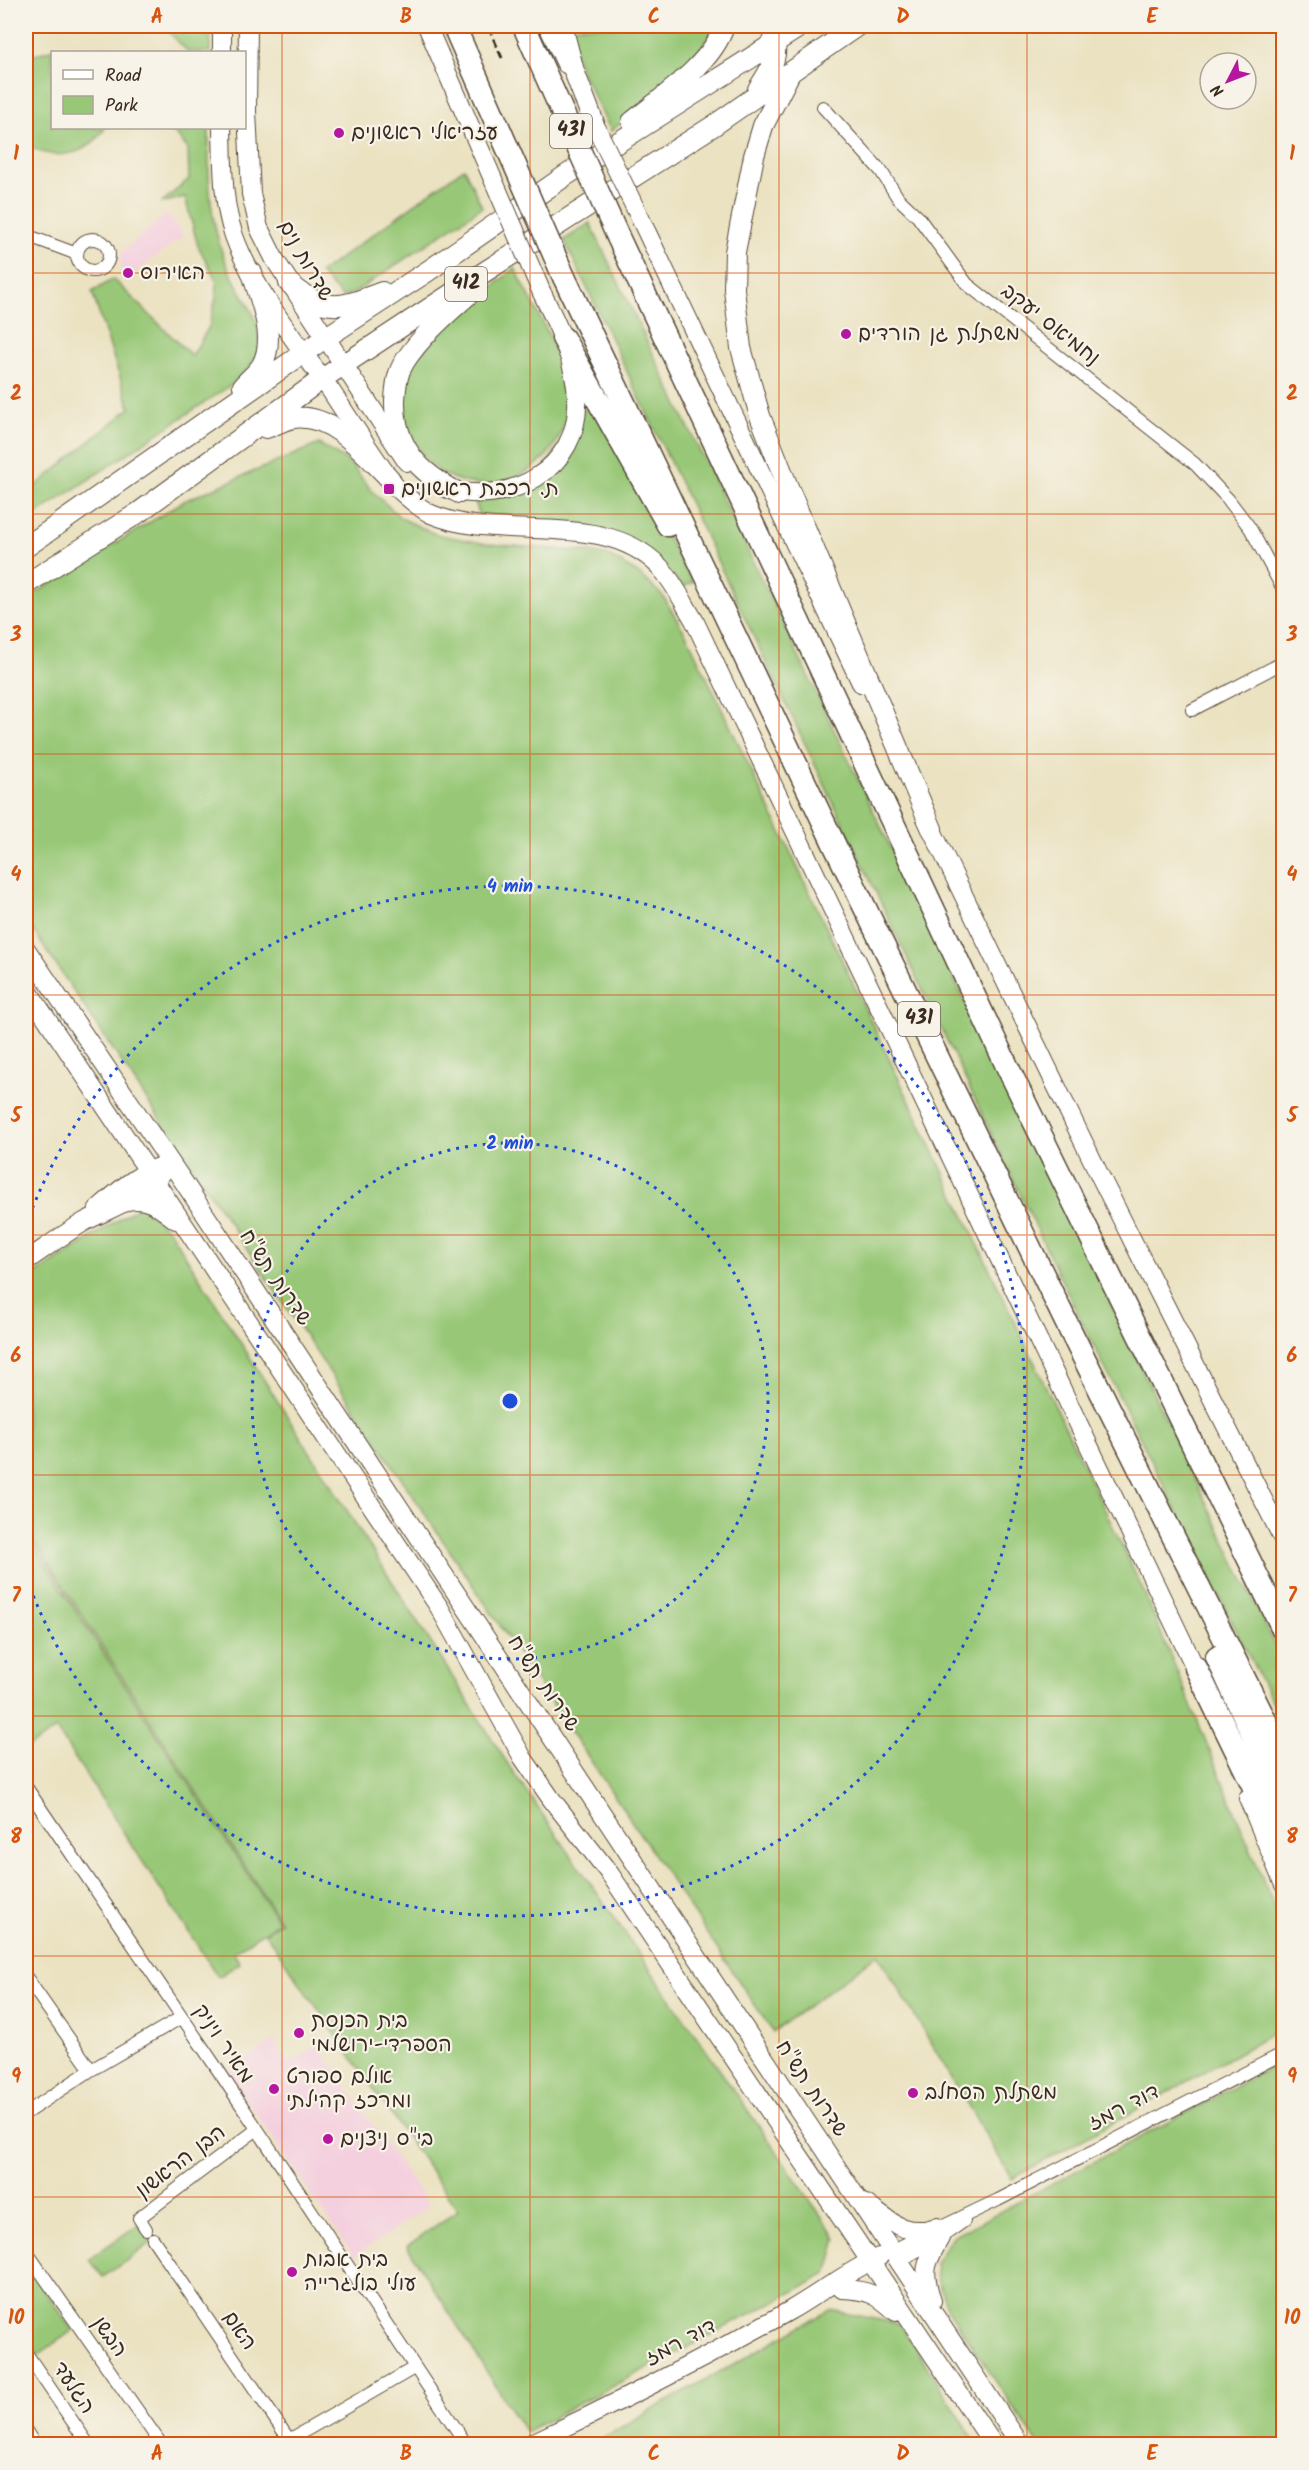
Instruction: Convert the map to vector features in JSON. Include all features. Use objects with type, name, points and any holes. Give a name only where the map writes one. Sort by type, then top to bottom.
[{"type":"highway","name":"431","points":[[454,26],[564,276],[750,668],[1066,1322],[1284,1758]]},
{"type":"highway","name":"431","points":[[524,26],[618,237],[1002,1056],[1284,1630]]},
{"type":"highway","points":[[563,338],[622,447],[750,668]]},
{"type":"highway","points":[[1066,1322],[1284,1802]]},
{"type":"highway","points":[[1159,1377],[1284,1597]]},
{"type":"highway","points":[[1196,1668],[1284,1849]]},
{"type":"main road","name":"שדרות נים","points":[[248,26],[247,111],[251,194],[265,240],[289,283],[404,459],[415,471],[433,483],[459,493],[485,495],[502,493],[542,473],[562,452],[573,428],[577,399],[572,367],[563,338],[427,26]]},
{"type":"main road","points":[[549,26],[1106,1189],[1284,1541]]},
{"type":"main road","points":[[562,26],[574,71],[594,123]]},
{"type":"main road","points":[[565,176],[684,77],[711,50],[720,38],[724,26]]},
{"type":"main road","name":"412","points":[[26,547],[325,338],[428,271],[774,34],[801,26]]},
{"type":"main road","name":"412","points":[[26,584],[138,513],[322,379],[713,126],[856,26]]},
{"type":"main road","points":[[221,27],[222,51]]},
{"type":"main road","points":[[750,99],[774,62],[774,34]]},
{"type":"main road","points":[[790,72],[763,126],[754,156],[736,242],[734,289],[736,323],[760,416],[932,829]]},
{"type":"main road","points":[[222,129],[225,197],[234,236],[252,273],[390,479]]},
{"type":"main road","points":[[459,493],[433,478],[413,460],[407,450],[395,415],[396,378],[405,361],[433,328],[472,291],[531,242]]},
{"type":"main road","points":[[289,283],[316,303],[341,305],[393,287],[428,271]]},
{"type":"main road","points":[[183,437],[244,385],[263,363],[267,328],[252,273]]},
{"type":"main road","points":[[224,450],[265,428],[292,418],[304,418],[330,427],[350,439],[415,504],[431,513],[449,520],[486,526],[570,531],[617,541],[646,556],[658,566],[677,590],[704,641],[1196,1668],[1284,1885]]},
{"type":"main road","name":"שדרות תש\"ח","points":[[26,950],[170,1163],[1020,2445]]},
{"type":"main road","points":[[26,988],[439,1607],[523,1758],[552,1800],[610,1874],[993,2445]]},
{"type":"main road","points":[[121,1197],[130,1168],[122,1131]]},
{"type":"main road","points":[[26,1261],[170,1163]]},
{"type":"main road","points":[[121,1197],[148,1201],[186,1227]]},
{"type":"main road","points":[[855,2195],[899,2228],[938,2233],[926,2263],[926,2283],[938,2320]]},
{"type":"main road","points":[[845,2223],[855,2250],[851,2271]]},
{"type":"main road","name":"דוד רמז","points":[[791,2310],[842,2289],[874,2266],[895,2256]]},
{"type":"main road","name":"דוד רמז","points":[[530,2445],[592,2415],[791,2310],[851,2271],[874,2266]]},
{"type":"main road","points":[[842,2289],[859,2290],[881,2297],[921,2336]]},
{"type":"main road","name":"דוד רמז","points":[[547,2445],[592,2415]]},
{"type":"street","name":"נחמיאס יעקב","points":[[823,107],[882,171],[898,198],[918,217],[968,284],[1195,464],[1228,499],[1250,528],[1284,591]]},
{"type":"street","points":[[26,235],[77,254]]},
{"type":"street","points":[[1192,710],[1284,662]]},
{"type":"street","name":"מאיר ויניק","points":[[26,1787],[182,2017],[466,2445]]},
{"type":"street","points":[[26,1977],[91,2070]]},
{"type":"street","points":[[26,2113],[91,2070],[182,2017]]},
{"type":"street","name":"דוד רמז","points":[[895,2256],[986,2206],[1280,2054]]},
{"type":"street","name":"הבן הראשון","points":[[150,2234],[139,2218],[256,2130]]},
{"type":"street","name":"האם","points":[[150,2234],[291,2442]]},
{"type":"street","name":"הבשן","points":[[26,2251],[161,2445]]},
{"type":"street","name":"הגלעד","points":[[26,2353],[88,2445]]},
{"type":"street","points":[[291,2442],[414,2368]]},
{"type":"street","points":[[26,2431],[34,2445]]},
{"type":"shaded area","points":[[167,213],[184,236],[127,278],[120,267],[122,252]]},
{"type":"shaded area","name":"בי\"ס ניצנים","points":[[273,2041],[290,2064],[318,2045],[429,2206],[354,2257],[227,2072]]},
{"type":"green space","points":[[163,26],[211,26],[210,51],[187,51]]},
{"type":"green space","points":[[568,26],[717,26],[688,66],[611,131],[580,69]]},
{"type":"green space","points":[[53,49],[69,51],[51,51],[51,129],[104,129],[89,145],[69,154],[47,153],[26,144],[26,61],[37,54]]},
{"type":"green space","points":[[164,129],[209,129],[212,213],[220,246],[230,272],[255,318],[260,338],[256,358],[234,383],[26,521],[26,494],[130,408],[92,292],[113,279],[192,356],[209,327],[216,298],[217,281],[198,246],[185,197],[161,203],[189,179],[188,149],[175,133],[163,131]]},
{"type":"green space","points":[[464,168],[482,207],[354,293],[342,297],[320,273]]},
{"type":"green space","points":[[590,223],[1283,1662],[1283,1724],[1069,1296],[564,240]]},
{"type":"green space","points":[[515,268],[548,333],[562,368],[567,403],[564,424],[555,444],[542,460],[526,472],[507,480],[487,484],[466,482],[446,475],[435,468],[422,455],[412,439],[405,424],[402,398],[405,381],[415,361],[440,332]]},
{"type":"green space","points":[[591,406],[693,582],[683,587],[641,545],[481,520],[475,501],[528,490],[584,410]]},
{"type":"green space","points":[[319,444],[349,462],[372,491],[401,518],[435,534],[487,544],[590,552],[609,556],[638,573],[663,596],[687,636],[1145,1594],[1283,1928],[1283,2028],[1012,2179],[878,1954],[773,2032],[26,920],[26,599],[184,501]]},
{"type":"green space","points":[[141,1205],[169,1230],[511,1769],[837,2239],[827,2274],[525,2432],[407,2246],[458,2210],[265,1933],[281,1922],[26,1529],[26,1280]]},
{"type":"green space","points":[[26,1534],[279,1922],[233,1952],[240,1963],[218,1977],[56,1729],[26,1749],[26,1692],[30,1689],[26,1682]]},
{"type":"green space","points":[[1283,2061],[1283,2444],[1038,2444],[948,2310],[937,2279],[935,2262],[952,2237]]},
{"type":"green space","points":[[139,2224],[151,2243],[103,2277],[89,2259]]},
{"type":"green space","points":[[26,2265],[73,2330],[38,2355],[26,2337]]},
{"type":"green space","points":[[830,2310],[900,2324],[977,2444],[591,2444]]},
{"type":"railway","points":[[488,26],[502,58]]},
{"type":"place","name":"עזריאלי ראשונים","points":[[339,133]]},
{"type":"place","name":"האירוס","points":[[128,273]]},
{"type":"place","name":"משתלת גן הורדים","points":[[846,334]]},
{"type":"place","name":"ת. רכבת ראשונים","points":[[389,489]]},
{"type":"place","name":"בית הכנסת הספרדי-ירושלמי","points":[[299,2033]]},
{"type":"place","name":"אולם ספורט ומרכז קהילתי","points":[[274,2089]]},
{"type":"place","name":"משתלת הסחלב","points":[[913,2093]]},
{"type":"place","name":"בי\"ס ניצנים","points":[[328,2139]]},
{"type":"place","name":"בית אבות עולי בולגרייה","points":[[292,2272]]}]
